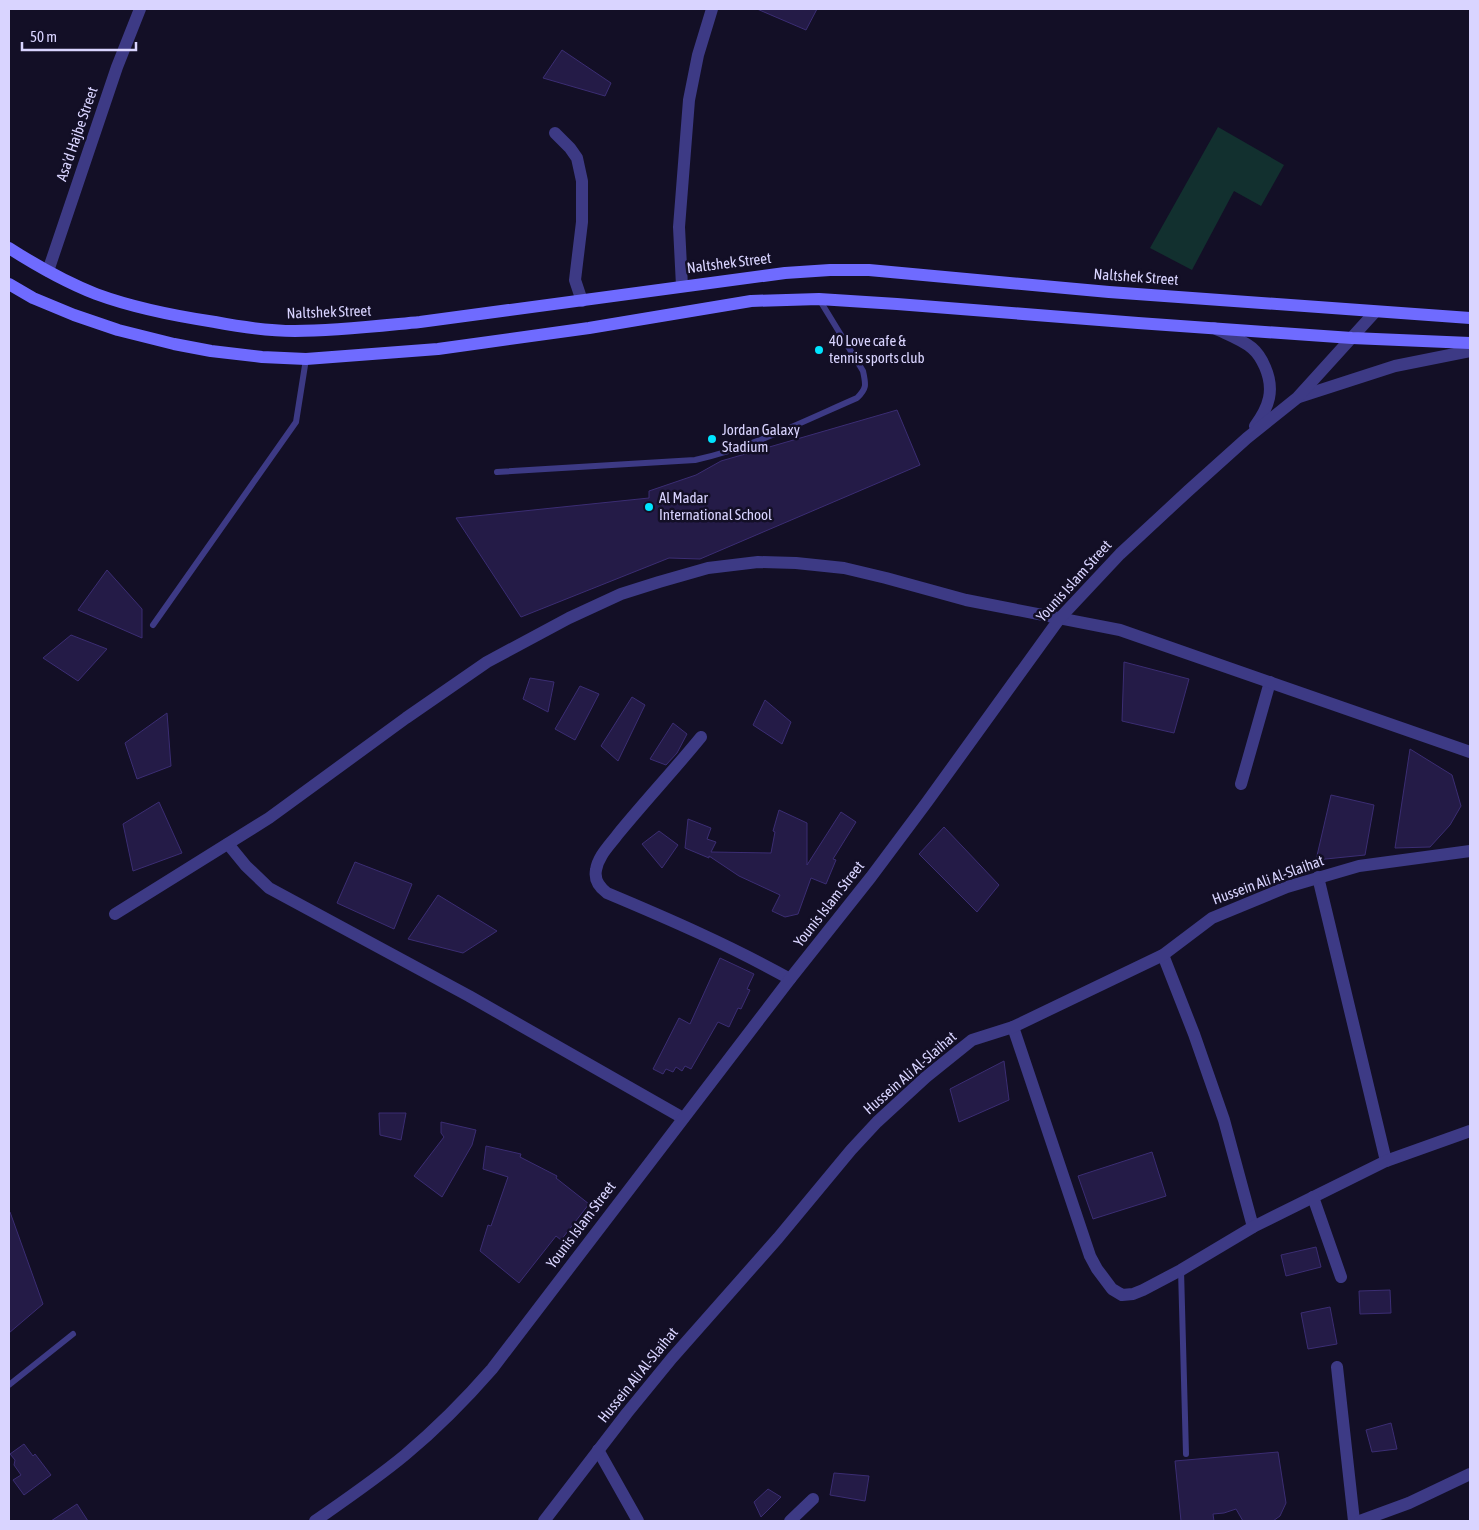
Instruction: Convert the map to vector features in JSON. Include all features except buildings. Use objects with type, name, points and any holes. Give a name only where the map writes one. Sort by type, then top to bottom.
[{"type":"main road","name":"Naltshek Street","points":[[9,248],[96,294],[142,308],[245,327],[293,331],[411,323],[682,286],[785,273],[830,270],[869,270],[1109,292],[1470,318]]},
{"type":"main road","points":[[9,284],[33,298],[50,305],[137,335],[211,351],[262,357],[306,359],[438,349],[589,328],[751,301],[818,299],[1352,338],[1470,343]]},
{"type":"street","name":"Asa'd Hajbe Street","points":[[48,270],[117,68],[140,9]]},
{"type":"street","points":[[682,286],[678,227],[690,100],[698,54],[712,9]]},
{"type":"street","points":[[556,133],[564,140],[577,158],[582,181],[582,222],[575,280],[582,301]]},
{"type":"street","name":"Younis Islam Street","points":[[315,1521],[350,1498],[404,1456],[452,1413],[478,1385],[928,802],[1060,618],[1120,554],[1247,438],[1297,398],[1376,312]]},
{"type":"street","points":[[1213,328],[1254,349],[1269,377],[1271,389],[1269,402],[1247,438]]},
{"type":"street","points":[[1297,398],[1395,366],[1470,351]]},
{"type":"street","points":[[116,914],[269,818],[414,712],[487,662],[569,618],[621,594],[708,568],[758,562],[796,563],[844,568],[974,602],[1120,630],[1470,752]]},
{"type":"street","points":[[1241,784],[1270,682]]},
{"type":"street","points":[[701,738],[631,818],[603,854],[596,871],[596,880],[607,893],[675,922],[790,979]]},
{"type":"street","points":[[228,844],[246,866],[269,888],[468,996],[683,1118]]},
{"type":"street","name":"Hussein Ali Al-Slaihat","points":[[544,1521],[672,1358],[778,1238],[851,1150],[926,1077],[972,1040],[1014,1027],[1163,955],[1212,918],[1287,887],[1318,877],[1368,865],[1470,851]]},
{"type":"street","points":[[1318,877],[1386,1161]]},
{"type":"street","points":[[1163,955],[1194,1034],[1224,1120],[1253,1227]]},
{"type":"street","points":[[1014,1027],[1090,1256],[1112,1289],[1122,1295],[1133,1294],[1142,1290],[1181,1270],[1253,1227],[1386,1161],[1470,1131]]},
{"type":"street","points":[[1313,1197],[1341,1277]]},
{"type":"street","points":[[1337,1367],[1354,1521]]},
{"type":"street","points":[[598,1450],[638,1521]]},
{"type":"street","points":[[1360,1521],[1409,1503],[1470,1474]]},
{"type":"street","points":[[790,1521],[813,1499]]},
{"type":"lane","points":[[497,472],[695,460],[739,448],[857,398],[864,391],[866,383],[862,371],[818,299]]},
{"type":"lane","points":[[153,625],[296,422],[306,359]]},
{"type":"lane","points":[[1181,1270],[1186,1454]]},
{"type":"lane","points":[[9,1385],[74,1334]]},
{"type":"green space","points":[[1218,127],[1284,165],[1261,206],[1234,191],[1192,270],[1150,248]]},
{"type":"place","name":"40 Love cafe & tennis sports club","points":[[819,350]]},
{"type":"place","name":"Jordan Galaxy Stadium","points":[[712,439]]},
{"type":"place","name":"Al Madar International School","points":[[649,507]]}]
